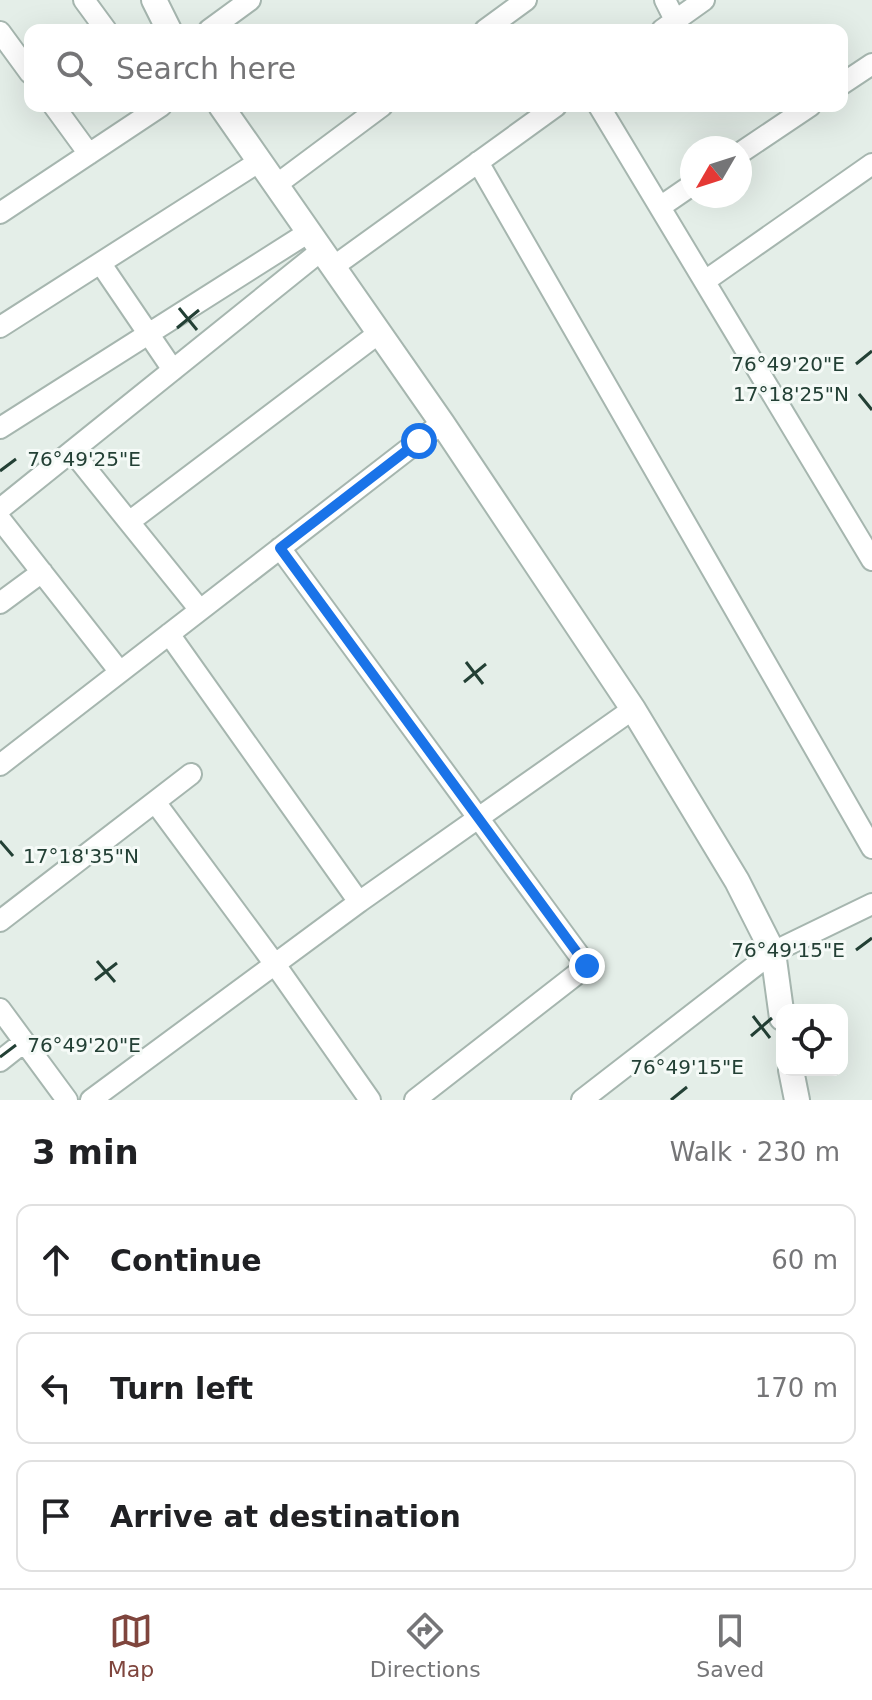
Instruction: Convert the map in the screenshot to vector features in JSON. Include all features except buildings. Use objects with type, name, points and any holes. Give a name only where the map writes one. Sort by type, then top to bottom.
[{"type":"street","points":[[84,0],[102,24]]},
{"type":"street","points":[[154,0],[166,24]]},
{"type":"street","points":[[217,24],[250,0]]},
{"type":"street","points":[[493,24],[526,0]]},
{"type":"street","points":[[665,0],[668,24]]},
{"type":"street","points":[[669,24],[704,0]]},
{"type":"street","points":[[0,32],[24,65]]},
{"type":"street","points":[[848,80],[872,64]]},
{"type":"street","points":[[58,112],[89,154]]},
{"type":"street","points":[[4,203],[89,154],[152,112]]},
{"type":"street","points":[[225,112],[442,423],[633,709],[737,881],[773,952],[780,1004]]},
{"type":"street","points":[[276,185],[371,112]]},
{"type":"street","points":[[0,428],[148,334],[321,250],[478,162],[548,112]]},
{"type":"street","points":[[603,112],[872,560]]},
{"type":"street","points":[[752,145],[801,112]]},
{"type":"street","points":[[0,327],[260,161]]},
{"type":"street","points":[[478,162],[872,848]]},
{"type":"street","points":[[705,281],[872,164]]},
{"type":"street","points":[[660,207],[680,193]]},
{"type":"street","points":[[0,509],[321,250]]},
{"type":"street","points":[[101,264],[173,370]]},
{"type":"street","points":[[129,522],[379,333]]},
{"type":"street","points":[[0,765],[442,423]]},
{"type":"street","points":[[72,451],[200,610]]},
{"type":"street","points":[[0,519],[120,672]]},
{"type":"street","points":[[280,548],[587,966],[415,1100]]},
{"type":"street","points":[[0,603],[42,572]]},
{"type":"street","points":[[169,634],[359,902]]},
{"type":"street","points":[[91,1100],[274,963],[633,709]]},
{"type":"street","points":[[0,921],[191,774]]},
{"type":"street","points":[[155,802],[370,1100]]},
{"type":"street","points":[[582,1100],[773,952],[872,904]]},
{"type":"street","points":[[0,1009],[67,1100]]},
{"type":"street","points":[[0,1061],[24,1042]]},
{"type":"street","points":[[792,1076],[797,1100]]},
{"type":"route","points":[[419,441],[280,548],[587,966]]}]
